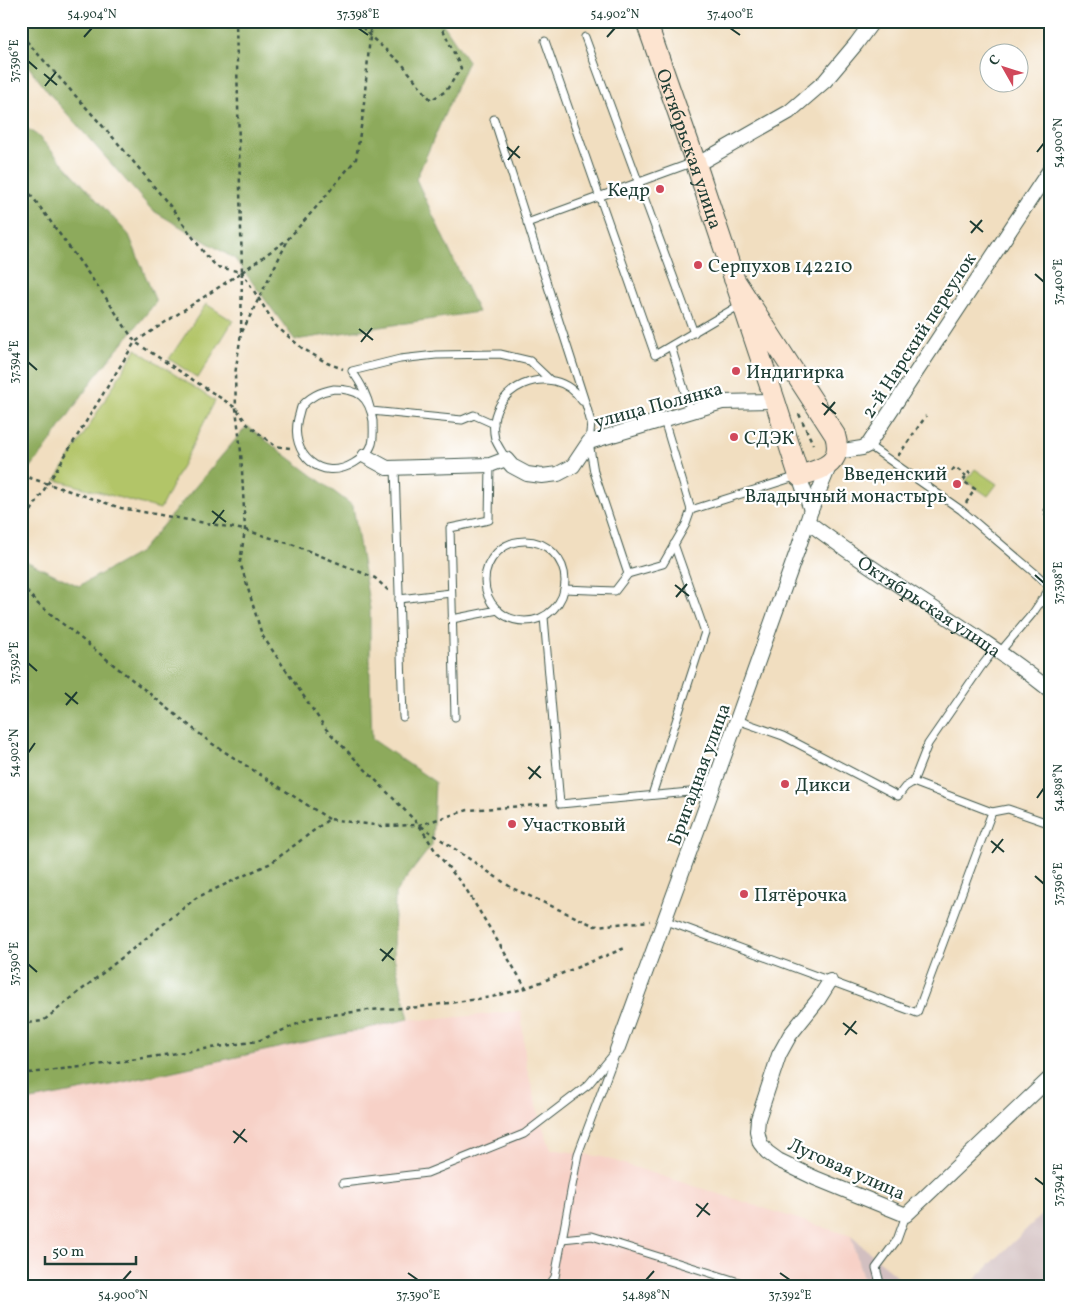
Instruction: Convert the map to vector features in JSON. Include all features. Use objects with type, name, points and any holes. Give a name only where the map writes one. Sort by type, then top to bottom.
[{"type":"street","points":[[696,163],[789,112],[825,81],[873,21]]},
{"type":"street","name":"Октябрьская улица","points":[[649,22],[799,476]]},
{"type":"street","name":"2-й Нарский переулок","points":[[834,457],[868,445],[1051,168]]},
{"type":"street","points":[[734,279],[835,435],[837,444],[834,457],[828,465],[799,476],[809,516]]},
{"type":"street","name":"улица Полянка","points":[[506,459],[512,466],[526,474],[542,476],[558,474],[572,466],[589,442],[722,402],[775,401]]},
{"type":"street","points":[[365,456],[387,468],[490,465],[506,459]]},
{"type":"street","name":"Бригадная улица","points":[[617,1050],[809,516],[834,457]]},
{"type":"street","name":"Октябрьская улица","points":[[809,516],[833,542],[998,650],[1051,691]]},
{"type":"street","name":"Луговая улица","points":[[830,981],[818,1000],[790,1035],[779,1055],[758,1118],[756,1131],[760,1143],[767,1152],[778,1160],[815,1178],[906,1214],[1051,1077]]},
{"type":"lane","points":[[585,37],[694,333]]},
{"type":"lane","points":[[545,41],[655,356],[743,304]]},
{"type":"lane","points":[[494,119],[587,408],[591,423],[589,442],[594,472],[628,574]]},
{"type":"lane","points":[[527,223],[696,163]]},
{"type":"lane","points":[[671,346],[691,412]]},
{"type":"lane","points":[[371,412],[366,400],[361,395],[347,389],[324,391],[312,397],[301,408],[296,425],[297,442],[304,456],[318,467],[335,470],[365,456],[372,444],[374,428],[371,412],[368,398],[363,386],[352,371],[400,359],[436,355],[500,354],[530,361],[550,380]]},
{"type":"lane","points":[[506,459],[495,440],[494,424],[498,408],[507,395],[519,385],[534,380],[550,380],[566,385],[578,395],[587,408]]},
{"type":"lane","points":[[371,412],[462,420],[474,415],[494,424]]},
{"type":"lane","points":[[564,589],[615,591],[628,574],[663,564],[686,524],[691,510],[664,420]]},
{"type":"lane","points":[[737,720],[783,736],[898,796],[913,782],[928,744],[981,667],[998,650],[1050,588],[961,510],[868,445]]},
{"type":"lane","points":[[455,717],[450,528],[489,520],[490,465]]},
{"type":"lane","points":[[395,468],[402,717]]},
{"type":"lane","points":[[691,510],[799,476]]},
{"type":"lane","points":[[527,540],[540,543],[551,550],[559,559],[564,571],[566,584],[564,589],[555,609],[544,617],[531,621],[517,621],[504,616],[494,607],[487,595],[485,582],[487,568],[493,556],[502,547],[514,542],[527,540]]},
{"type":"lane","points":[[652,795],[705,632],[674,544]]},
{"type":"lane","points":[[399,599],[451,593]]},
{"type":"lane","points":[[1041,600],[1051,609]]},
{"type":"lane","points":[[452,618],[498,610]]},
{"type":"lane","points":[[544,617],[560,804],[712,790]]},
{"type":"lane","points":[[913,782],[992,812],[1008,809],[1051,824]]},
{"type":"lane","points":[[664,920],[917,1013],[992,812]]},
{"type":"lane","points":[[343,1183],[427,1173],[524,1134],[588,1085],[617,1050]]},
{"type":"lane","points":[[548,1287],[555,1277],[578,1154],[617,1050]]},
{"type":"lane","points":[[881,1287],[876,1268],[897,1240],[906,1214]]},
{"type":"lane","points":[[562,1239],[592,1236],[755,1287]]},
{"type":"path","points":[[236,21],[242,272],[241,333],[235,375],[245,530],[240,562],[262,635],[326,729],[419,825],[512,888],[595,926],[664,920]]},
{"type":"path","points":[[357,21],[370,36],[403,65],[431,100],[446,91],[461,68],[439,21]]},
{"type":"path","points":[[21,533],[47,484],[135,342],[242,272],[288,239],[356,160],[363,114],[370,21]]},
{"type":"path","points":[[21,35],[116,142],[165,200],[205,254],[217,267],[242,272],[276,326],[302,348],[327,363],[352,371]]},
{"type":"path","points":[[21,181],[104,295],[135,342],[236,408],[247,424],[275,446],[301,449]]},
{"type":"path","points":[[241,333],[288,239]]},
{"type":"path","points":[[799,414],[813,444]]},
{"type":"path","points":[[893,463],[926,416]]},
{"type":"path","points":[[952,471],[955,467],[966,476]]},
{"type":"path","points":[[961,510],[975,489],[963,481],[970,470]]},
{"type":"path","points":[[21,475],[121,508],[245,530],[294,545],[375,578],[399,599]]},
{"type":"path","points":[[1051,501],[1043,513],[1051,518]]},
{"type":"path","points":[[21,586],[38,604],[210,743],[329,819],[381,826],[419,825],[468,810],[560,804]]},
{"type":"path","points":[[21,1024],[43,1021],[196,898],[271,863],[329,819]]},
{"type":"path","points":[[419,825],[436,852],[466,889],[526,988]]},
{"type":"path","points":[[21,1074],[97,1065],[258,1041],[311,1018],[368,1010],[420,1007],[492,997],[526,988],[625,948]]},
{"type":"shaded area","points":[[521,1011],[526,1065],[541,1122],[551,1149],[602,1157],[851,1236],[865,1287],[21,1287],[21,1096],[110,1085],[409,1019],[429,1020]]},
{"type":"shaded area","points":[[1051,1205],[1051,1287],[967,1287],[1046,1210]]},
{"type":"shaded area","points":[[851,1236],[909,1287],[865,1287]]},
{"type":"green space","points":[[21,21],[441,21],[468,61],[416,179],[478,312],[295,340],[235,259],[152,210],[48,92],[21,57]]},
{"type":"green space","points":[[21,124],[38,136],[129,235],[156,302],[94,378],[44,451],[21,479]]},
{"type":"green space","points":[[206,304],[233,321],[198,378],[169,359]]},
{"type":"green space","points":[[136,349],[215,401],[160,509],[56,480]]},
{"type":"green space","points":[[247,426],[353,506],[370,609],[372,739],[435,782],[432,845],[395,893],[394,957],[409,1019],[110,1085],[21,1102],[21,557],[79,586],[140,552]]},
{"type":"green space","points":[[975,469],[997,484],[988,496],[966,481]]},
{"type":"place","name":"Кедр","points":[[660,189]]},
{"type":"place","name":"Серпухов 142210","points":[[698,265]]},
{"type":"place","name":"Индигирка","points":[[736,371]]},
{"type":"place","name":"СДЭК","points":[[734,437]]},
{"type":"place","name":"Введенский Владычный монастырь","points":[[957,484]]},
{"type":"place","name":"Дикси","points":[[785,784]]},
{"type":"place","name":"Участковый","points":[[512,824]]},
{"type":"place","name":"Пятёрочка","points":[[744,894]]}]
